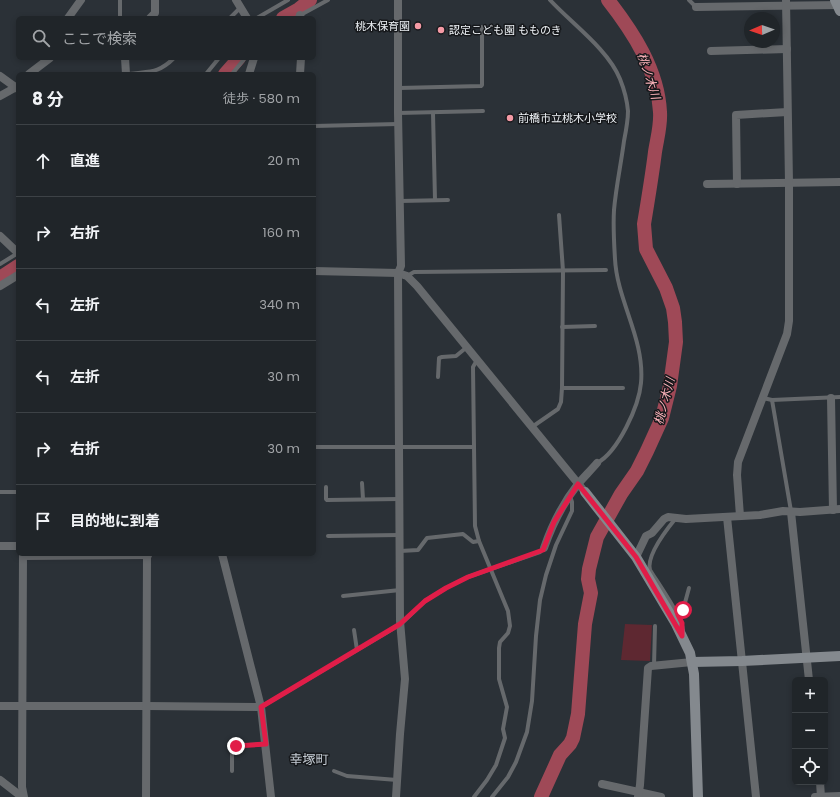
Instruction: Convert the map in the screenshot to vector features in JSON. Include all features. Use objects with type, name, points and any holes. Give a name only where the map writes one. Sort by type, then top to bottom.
[{"type":"street","points":[[69,16],[81,0]]},
{"type":"street","points":[[152,16],[155,13],[155,0]]},
{"type":"street","points":[[236,0],[246,16]]},
{"type":"street","points":[[396,797],[405,688],[404,651],[400,624],[399,551],[398,273],[401,266],[398,124],[398,0]]},
{"type":"street","points":[[696,7],[786,3],[838,5]]},
{"type":"street","points":[[740,516],[737,468],[740,454],[787,334],[789,320],[789,182],[786,3]]},
{"type":"street","points":[[712,51],[787,49]]},
{"type":"street","points":[[31,72],[38,60]]},
{"type":"street","points":[[31,72],[47,60]]},
{"type":"street","points":[[125,60],[128,72]]},
{"type":"street","points":[[250,72],[253,60]]},
{"type":"street","points":[[300,72],[301,60]]},
{"type":"street","points":[[0,76],[16,87]]},
{"type":"street","points":[[0,96],[16,88]]},
{"type":"street","points":[[737,184],[736,115],[788,112]]},
{"type":"street","points":[[707,184],[840,182]]},
{"type":"street","points":[[0,236],[16,251]]},
{"type":"street","points":[[316,271],[398,273],[407,276],[417,286],[585,492],[634,555],[682,636],[690,653],[694,674],[698,797]]},
{"type":"street","points":[[0,286],[16,276]]},
{"type":"street","points":[[634,555],[646,536],[652,533],[666,517],[686,519],[740,516],[783,511],[836,510],[831,398]]},
{"type":"street","points":[[544,548],[554,522],[570,496],[578,484],[597,463]]},
{"type":"street","points":[[791,512],[809,677]]},
{"type":"street","points":[[727,517],[756,797]]},
{"type":"street","points":[[0,546],[16,546]]},
{"type":"street","points":[[23,556],[23,797]]},
{"type":"street","points":[[146,797],[148,556]]},
{"type":"street","points":[[223,556],[261,707],[272,797]]},
{"type":"street","points":[[638,794],[649,667],[692,662],[840,656]]},
{"type":"street","points":[[0,706],[261,707]]},
{"type":"street","points":[[0,780],[23,797]]},
{"type":"street","points":[[602,784],[638,794],[661,797]]},
{"type":"street","points":[[820,785],[821,797]]},
{"type":"street","points":[[815,797],[840,796]]},
{"type":"lane","points":[[120,0],[120,16]]},
{"type":"lane","points":[[260,16],[288,0]]},
{"type":"lane","points":[[301,16],[328,0]]},
{"type":"lane","points":[[550,0],[594,44],[613,66],[621,84],[628,111],[614,210],[615,260],[618,279],[637,342],[641,362],[641,382],[638,401],[627,426],[610,451],[597,463]]},
{"type":"lane","points":[[688,0],[696,7]]},
{"type":"lane","points":[[232,16],[240,8]]},
{"type":"lane","points":[[399,88],[481,86],[482,27]]},
{"type":"lane","points":[[144,72],[159,70],[172,60]]},
{"type":"lane","points":[[208,72],[217,60]]},
{"type":"lane","points":[[234,72],[243,60]]},
{"type":"lane","points":[[398,114],[483,111]]},
{"type":"lane","points":[[433,113],[434,200]]},
{"type":"lane","points":[[316,126],[398,124]]},
{"type":"lane","points":[[399,201],[448,200]]},
{"type":"lane","points":[[532,428],[558,409],[562,388],[562,271],[559,215]]},
{"type":"lane","points":[[0,264],[16,254]]},
{"type":"lane","points":[[407,276],[414,272],[606,270]]},
{"type":"lane","points":[[562,327],[595,326]]},
{"type":"lane","points":[[438,377],[439,358],[456,356],[467,348]]},
{"type":"lane","points":[[475,796],[496,764],[505,738],[504,729],[506,707],[499,678],[499,648],[500,642],[510,630],[508,611],[479,541],[474,522],[473,367],[477,360]]},
{"type":"lane","points":[[562,388],[623,388]]},
{"type":"lane","points":[[762,398],[772,400],[840,397]]},
{"type":"lane","points":[[772,400],[791,512]]},
{"type":"lane","points":[[316,447],[398,448],[474,446]]},
{"type":"lane","points":[[362,483],[363,499]]},
{"type":"lane","points":[[326,487],[327,500],[399,499]]},
{"type":"lane","points":[[0,492],[16,492]]},
{"type":"lane","points":[[492,797],[508,777],[516,762],[527,732],[532,706],[536,636],[540,600],[546,575],[556,545],[572,510],[570,496]]},
{"type":"lane","points":[[677,518],[660,540],[652,554],[649,564],[650,570],[682,623],[682,636]]},
{"type":"lane","points":[[399,551],[418,550],[424,540],[431,537],[463,534],[473,542],[479,541]]},
{"type":"lane","points":[[328,536],[399,535]]},
{"type":"lane","points":[[261,707],[400,624],[436,593],[468,577],[540,552],[544,548]]},
{"type":"lane","points":[[678,615],[683,610],[689,588]]},
{"type":"lane","points":[[343,596],[400,590]]},
{"type":"lane","points":[[654,666],[655,626]]},
{"type":"lane","points":[[354,630],[357,650]]},
{"type":"lane","points":[[232,771],[233,746],[266,744]]},
{"type":"lane","points":[[334,771],[347,776],[397,780]]},
{"type":"shaded area","points":[[625,624],[652,625],[650,661],[621,660]]},
{"type":"waterway","points":[[287,16],[299,9],[310,0]]},
{"type":"waterway","name":"桃ノ木川","points":[[541,797],[560,755],[570,744],[573,738],[578,714],[585,624],[591,593],[588,579],[589,569],[597,537],[621,494],[637,471],[662,418],[670,386],[676,342],[673,308],[666,288],[646,249],[644,224],[659,127],[660,112],[658,96],[655,81],[643,52],[608,0]]},
{"type":"waterway","points":[[227,72],[237,60]]},
{"type":"waterway","points":[[0,278],[16,267]]},
{"type":"place","name":"桃木保育園","points":[[418,26]]},
{"type":"place","name":"認定こども園 もものき","points":[[441,30]]},
{"type":"place","name":"前橋市立桃木小学校","points":[[510,118]]},
{"type":"district","name":"幸塚町","points":[[309,759]]},
{"type":"route","points":[[236,746],[266,744],[261,707],[400,624],[436,593],[458,581],[543,550],[559,512],[578,484],[636,557],[682,636],[683,628],[678,615],[683,610]]}]
